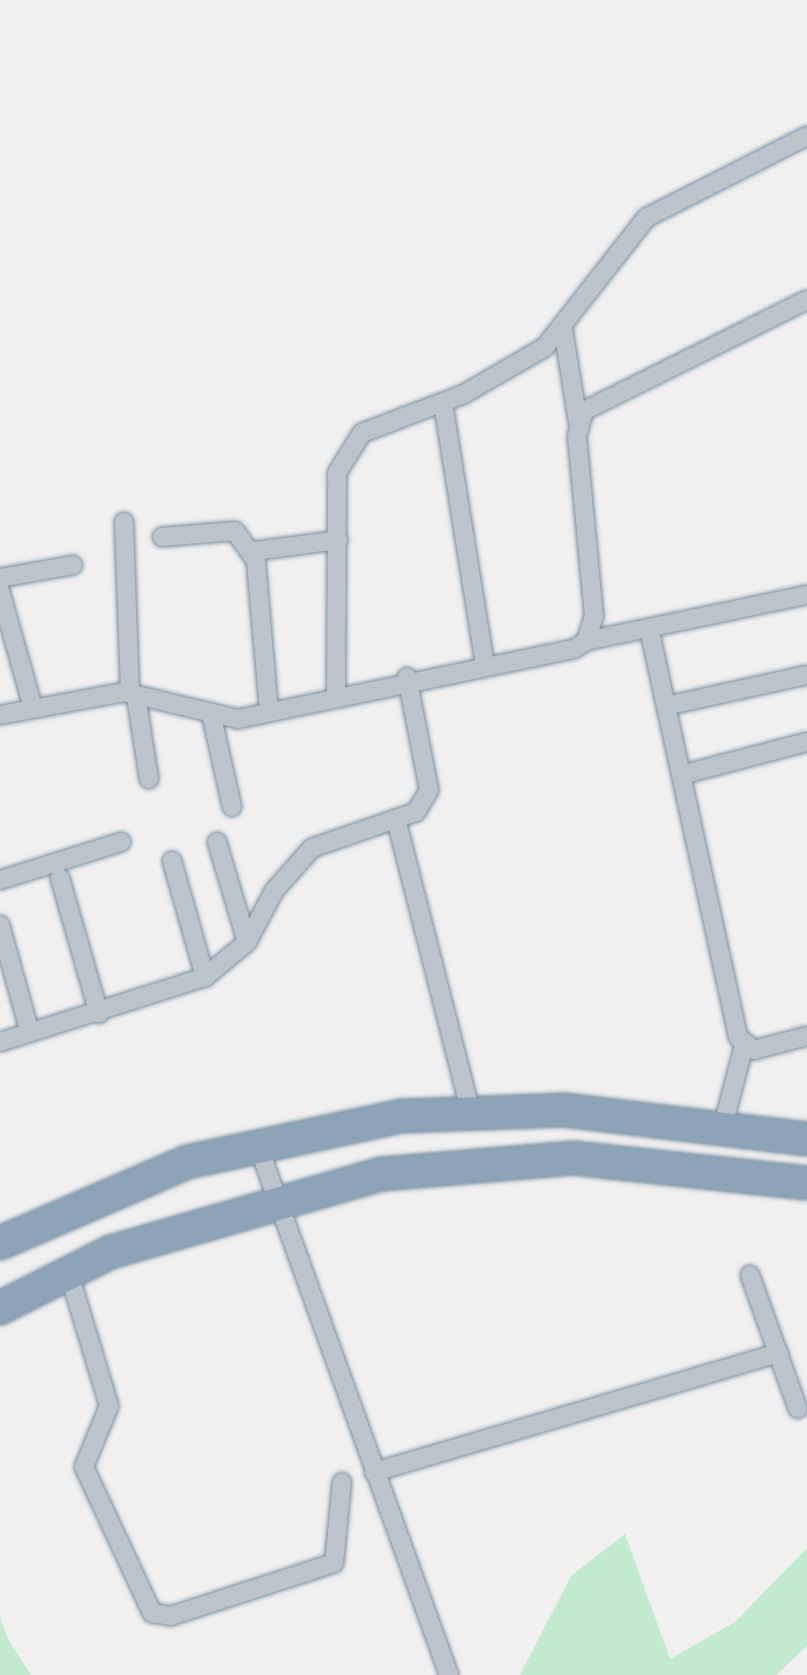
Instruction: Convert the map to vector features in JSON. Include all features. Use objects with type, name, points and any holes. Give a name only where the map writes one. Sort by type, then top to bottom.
[{"type":"highway","points":[[0,1243],[257,1142],[470,1110],[723,1125],[807,1139]]},
{"type":"highway","points":[[0,1308],[68,1270],[272,1198],[519,1158],[712,1167],[807,1184]]},
{"type":"street","points":[[336,695],[337,472],[362,432],[443,403],[564,330],[646,218],[807,136]]},
{"type":"street","points":[[578,422],[622,386],[807,300]]},
{"type":"street","points":[[564,330],[578,422],[594,616],[586,642]]},
{"type":"street","points":[[443,403],[485,664]]},
{"type":"street","points":[[124,522],[133,695],[150,780]]},
{"type":"street","points":[[162,537],[234,531],[253,557],[269,712]]},
{"type":"street","points":[[253,557],[260,545],[338,540]]},
{"type":"street","points":[[0,578],[73,565]]},
{"type":"street","points":[[0,591],[33,708]]},
{"type":"street","points":[[0,715],[133,695],[212,718],[269,712],[407,677],[807,595]]},
{"type":"street","points":[[649,628],[744,1046],[723,1125]]},
{"type":"street","points":[[666,706],[807,675]]},
{"type":"street","points":[[0,1042],[99,1014],[206,977],[248,942],[274,891],[312,848],[416,812],[428,790],[407,677]]},
{"type":"street","points":[[212,718],[232,807]]},
{"type":"street","points":[[681,774],[807,742]]},
{"type":"street","points":[[396,819],[470,1110]]},
{"type":"street","points":[[0,880],[122,842]]},
{"type":"street","points":[[216,842],[248,942]]},
{"type":"street","points":[[172,861],[206,977]]},
{"type":"street","points":[[60,878],[99,1014]]},
{"type":"street","points":[[0,925],[30,1033]]},
{"type":"street","points":[[744,1046],[807,1036]]},
{"type":"street","points":[[257,1142],[272,1198],[449,1675]]},
{"type":"street","points":[[68,1270],[109,1406],[84,1468],[152,1613],[171,1616],[334,1563],[342,1482]]},
{"type":"street","points":[[750,1275],[798,1409]]},
{"type":"street","points":[[374,1472],[779,1353]]},
{"type":"green space","points":[[625,1534],[670,1659],[735,1622],[807,1548],[807,1646],[776,1675],[520,1675],[571,1576]]},
{"type":"green space","points":[[0,1618],[8,1639],[31,1675],[0,1675]]}]
